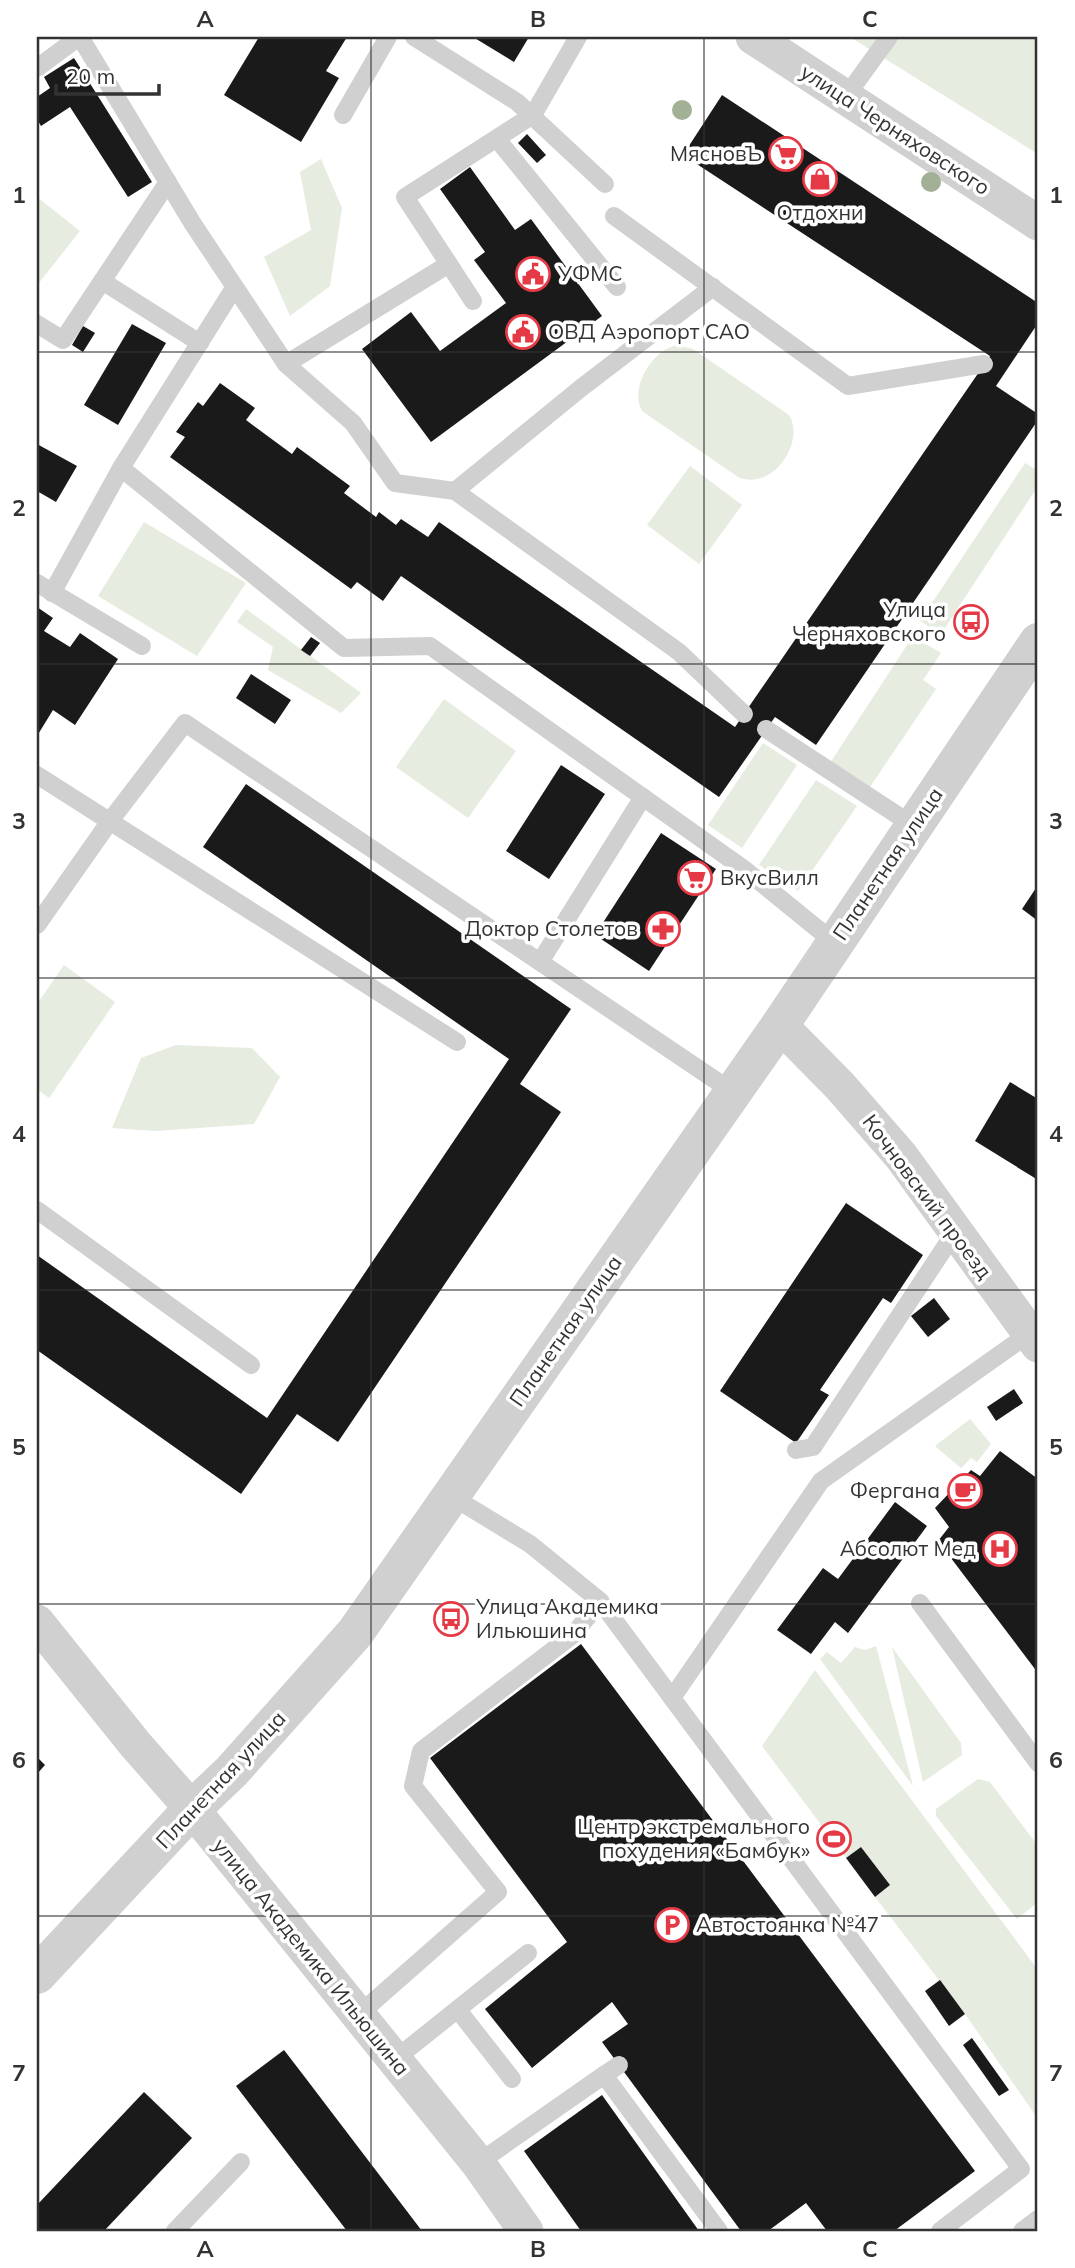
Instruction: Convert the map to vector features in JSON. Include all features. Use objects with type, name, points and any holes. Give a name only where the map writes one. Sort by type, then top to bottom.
[{"type":"street","name":"улица Черняховского","points":[[752,37],[1038,223]]},
{"type":"street","name":"Планетная улица","points":[[37,1975],[192,1809],[232,1772],[355,1633],[780,1025],[1038,642]]},
{"type":"street","name":"Кочновский проезд","points":[[780,1025],[840,1086],[901,1156],[1034,1339]]},
{"type":"street","name":"улица Академика Ильюшина","points":[[38,1628],[192,1809],[478,2163],[526,2231]]},
{"type":"lane","points":[[37,68],[79,37],[234,288],[286,364],[353,423],[395,483],[455,491],[679,652],[744,714]]},
{"type":"lane","points":[[343,115],[388,37]]},
{"type":"lane","points":[[414,37],[533,115],[605,184]]},
{"type":"lane","points":[[473,301],[405,197],[533,115],[578,37]]},
{"type":"lane","points":[[844,99],[889,37]]},
{"type":"lane","points":[[498,139],[617,287]]},
{"type":"lane","points":[[37,324],[63,340],[168,182]]},
{"type":"lane","points":[[614,216],[848,386],[984,364]]},
{"type":"lane","points":[[286,364],[449,264]]},
{"type":"lane","points":[[102,281],[200,343]]},
{"type":"lane","points":[[455,491],[713,287]]},
{"type":"lane","points":[[142,646],[45,588],[234,288]]},
{"type":"lane","points":[[121,468],[344,648],[430,646],[744,869],[835,943]]},
{"type":"lane","points":[[37,925],[110,821],[185,723],[733,1092]]},
{"type":"lane","points":[[766,729],[914,826]]},
{"type":"lane","points":[[37,775],[457,1041]]},
{"type":"lane","points":[[540,962],[643,797]]},
{"type":"lane","points":[[37,1210],[251,1366]]},
{"type":"lane","points":[[796,1450],[813,1447],[955,1232]]},
{"type":"lane","points":[[672,1698],[821,1481],[1034,1339]]},
{"type":"lane","points":[[452,1496],[530,1544],[600,1601],[1021,2169],[940,2231]]},
{"type":"lane","points":[[357,2016],[498,1892],[413,1786],[421,1751],[574,1634],[600,1601]]},
{"type":"lane","points":[[920,1603],[1038,1763]]},
{"type":"lane","points":[[394,2060],[528,1953]]},
{"type":"lane","points":[[458,2010],[512,2080]]},
{"type":"lane","points":[[478,2163],[612,2070],[719,2231]]},
{"type":"lane","points":[[175,2231],[241,2162]]},
{"type":"lane","points":[[1022,2231],[1038,2219]]},
{"type":"shaded area","points":[[850,37],[1038,37],[1038,154]]},
{"type":"shaded area","points":[[321,159],[342,208],[330,286],[290,316],[264,257],[311,230],[300,172]]},
{"type":"shaded area","points":[[37,197],[80,231],[38,284],[37,284]]},
{"type":"shaded area","points":[[677,345],[693,349],[789,415],[793,426],[793,439],[789,451],[773,471],[762,478],[750,480],[738,477],[642,411],[638,392],[645,371],[659,354]]},
{"type":"shaded area","points":[[1025,463],[1038,471],[1038,486],[941,634],[920,621]]},
{"type":"shaded area","points":[[690,466],[742,505],[699,564],[647,525]]},
{"type":"shaded area","points":[[144,522],[246,583],[197,656],[98,596]]},
{"type":"shaded area","points":[[246,609],[361,693],[341,713],[268,670],[273,647],[237,622]]},
{"type":"shaded area","points":[[913,636],[941,653],[923,680],[936,689],[870,787],[830,763]]},
{"type":"shaded area","points":[[444,699],[516,751],[468,818],[396,767]]},
{"type":"shaded area","points":[[763,743],[797,765],[742,848],[708,825]]},
{"type":"shaded area","points":[[816,780],[857,806],[798,891],[759,865]]},
{"type":"shaded area","points":[[64,965],[115,1002],[49,1098],[37,1089],[37,1004]]},
{"type":"shaded area","points":[[176,1045],[252,1048],[280,1077],[254,1124],[156,1131],[112,1128],[141,1058]]},
{"type":"shaded area","points":[[970,1419],[991,1444],[977,1462],[971,1458],[961,1468],[935,1446]]},
{"type":"shaded area","points":[[876,1646],[913,1786],[820,1659],[827,1652],[841,1663],[855,1647],[865,1650]]},
{"type":"shaded area","points":[[892,1647],[961,1743],[962,1755],[923,1782]]},
{"type":"shaded area","points":[[815,1670],[1038,1970],[1038,2119],[965,2014],[875,1897],[890,1885],[861,1847],[846,1858],[762,1746]]},
{"type":"shaded area","points":[[978,1779],[990,1782],[1038,1846],[1038,1902],[1017,1919],[936,1816],[936,1809]]},
{"type":"building","points":[[259,37],[347,37],[326,71],[339,78],[301,142],[224,95]]},
{"type":"building","points":[[473,37],[529,37],[514,62]]},
{"type":"building","points":[[74,58],[152,182],[128,197],[70,107],[41,126],[37,119],[37,97],[50,88],[44,77]]},
{"type":"building","points":[[722,95],[1038,303],[1038,323],[996,386],[1038,414],[1038,420],[816,745],[775,717],[719,797],[401,576],[383,601],[357,582],[351,589],[170,457],[185,437],[176,432],[198,402],[203,406],[220,383],[255,408],[246,420],[292,454],[297,447],[350,486],[344,493],[376,517],[379,512],[396,525],[401,519],[428,537],[439,522],[735,727],[990,356],[683,155]]},
{"type":"building","points":[[527,134],[546,155],[537,163],[518,143]]},
{"type":"building","name":"ОВД Аэропорт САО","points":[[470,167],[515,230],[531,219],[602,316],[431,442],[362,349],[411,312],[440,351],[506,303],[474,260],[485,252],[440,189]]},
{"type":"building","points":[[132,324],[166,343],[118,425],[84,405]]},
{"type":"building","points":[[83,326],[95,333],[83,352],[72,345]]},
{"type":"building","points":[[37,444],[77,466],[56,502],[37,491]]},
{"type":"building","points":[[37,607],[53,618],[44,631],[70,647],[80,633],[118,659],[75,725],[53,710],[37,736]]},
{"type":"building","points":[[311,637],[320,643],[310,656],[301,650]]},
{"type":"building","points":[[251,674],[291,700],[275,724],[236,698]]},
{"type":"building","points":[[561,765],[605,794],[549,879],[506,851]]},
{"type":"building","points":[[246,784],[571,1009],[520,1084],[561,1112],[338,1442],[297,1414],[241,1494],[37,1350],[37,1255],[267,1418],[509,1059],[203,847]]},
{"type":"building","points":[[661,833],[716,869],[649,971],[595,935]]},
{"type":"building","points":[[1038,885],[1038,921],[1022,909]]},
{"type":"building","points":[[1010,1082],[1038,1099],[1038,1180],[975,1141]]},
{"type":"building","points":[[846,1203],[923,1255],[891,1303],[883,1298],[820,1390],[829,1395],[796,1443],[720,1391]]},
{"type":"building","points":[[934,1298],[950,1319],[928,1337],[911,1316]]},
{"type":"building","points":[[1014,1389],[1023,1403],[996,1421],[987,1407]]},
{"type":"building","points":[[1000,1451],[1038,1479],[1038,1673],[938,1541],[949,1527],[935,1508],[971,1470],[980,1476]]},
{"type":"building","points":[[895,1502],[927,1526],[848,1633],[835,1622],[811,1654],[777,1630],[823,1568],[838,1579]]},
{"type":"building","name":"Автостоянка №47","points":[[581,1644],[975,2171],[894,2231],[827,2231],[806,2203],[768,2231],[741,2231],[602,2042],[628,2024],[612,2002],[532,2068],[485,2009],[567,1942],[430,1758]]},
{"type":"building","points":[[37,1757],[45,1765],[37,1774]]},
{"type":"building","points":[[861,1847],[890,1885],[875,1897],[846,1858]]},
{"type":"building","points":[[940,1980],[965,2014],[949,2026],[925,1991]]},
{"type":"building","points":[[972,2038],[1009,2090],[999,2096],[963,2045]]},
{"type":"building","points":[[284,2050],[422,2231],[347,2231],[236,2086]]},
{"type":"building","points":[[144,2092],[192,2138],[104,2231],[37,2231],[37,2205]]},
{"type":"building","points":[[602,2095],[699,2231],[581,2231],[524,2151]]},
{"type":"place","name":"МясновЪ","points":[[786,154]]},
{"type":"place","name":"Отдохни","points":[[820,179]]},
{"type":"place","name":"УФМС","points":[[533,274]]},
{"type":"place","name":"ОВД Аэропорт САО","points":[[523,332]]},
{"type":"place","name":"Улица Черняховского","points":[[971,622]]},
{"type":"place","name":"ВкусВилл","points":[[695,878]]},
{"type":"place","name":"Доктор Столетов","points":[[663,929]]},
{"type":"place","name":"Фергана","points":[[965,1491]]},
{"type":"place","name":"Абсолют Мед","points":[[1000,1549]]},
{"type":"place","name":"Улица Академика Ильюшина","points":[[451,1619]]},
{"type":"place","name":"Центр экстремального похудения «Бамбук»","points":[[834,1839]]},
{"type":"place","name":"Автостоянка №47","points":[[672,1925]]}]
